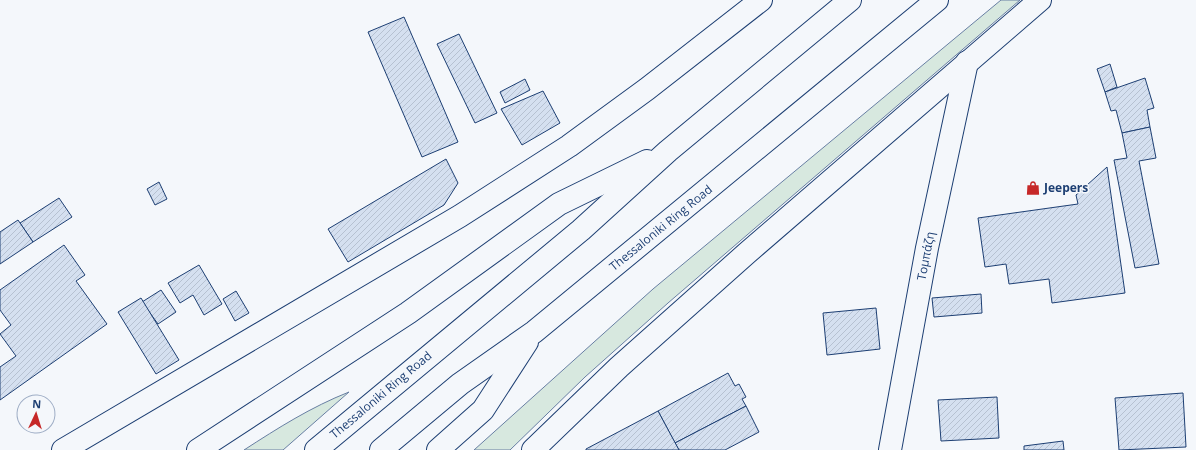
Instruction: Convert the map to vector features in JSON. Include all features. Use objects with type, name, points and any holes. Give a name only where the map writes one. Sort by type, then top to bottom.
[{"type":"main road","points":[[63,450],[492,195],[569,146],[647,89],[761,0]]},
{"type":"main road","name":"Thessaloniki Ring Road","points":[[316,450],[581,230],[668,151],[850,0]]},
{"type":"main road","name":"Thessaloniki Ring Road","points":[[381,450],[460,384],[534,332],[937,0]]},
{"type":"main road","points":[[533,450],[619,367],[967,62],[1040,0]]},
{"type":"main road","name":"Τομπάζη","points":[[890,450],[927,248],[967,62]]},
{"type":"main road","points":[[198,450],[408,313],[559,204],[668,151]]},
{"type":"main road","points":[[438,450],[483,410],[534,332]]},
{"type":"shaded area","points":[[1001,0],[1020,0],[668,303],[585,377],[510,450],[474,450],[653,289]]},
{"type":"shaded area","points":[[349,392],[283,450],[244,450],[308,411]]},
{"type":"building","points":[[404,17],[458,142],[422,157],[368,32]]},
{"type":"building","points":[[459,34],[497,113],[475,123],[437,44]]},
{"type":"building","points":[[1110,64],[1117,87],[1105,92],[1097,69]]},
{"type":"building","points":[[1145,78],[1154,108],[1147,110],[1150,127],[1122,133],[1116,110],[1111,111],[1105,92]]},
{"type":"building","points":[[525,79],[530,90],[505,103],[500,92]]},
{"type":"building","points":[[543,91],[560,123],[522,145],[501,109]]},
{"type":"building","points":[[1150,127],[1156,158],[1139,161],[1159,264],[1135,268],[1114,160],[1127,158],[1122,133]]},
{"type":"building","points":[[446,159],[458,183],[444,205],[348,262],[328,229]]},
{"type":"building","points":[[1107,167],[1125,293],[1052,303],[1049,279],[1009,284],[1006,264],[985,267],[978,218],[1078,204],[1076,195]]},
{"type":"building","points":[[159,182],[167,199],[155,205],[147,189]]},
{"type":"building","points":[[59,198],[72,217],[33,242],[20,223]]},
{"type":"building","points":[[18,220],[33,242],[0,264],[0,232]]},
{"type":"building","points":[[64,245],[85,275],[76,281],[107,324],[0,400],[0,367],[16,356],[0,334],[11,325],[0,310],[0,290]]},
{"type":"building","points":[[199,265],[222,304],[204,315],[193,295],[180,303],[168,283]]},
{"type":"building","points":[[161,290],[176,312],[158,324],[142,302]]},
{"type":"building","points":[[236,291],[249,313],[235,321],[223,299]]},
{"type":"building","points":[[981,294],[982,313],[934,317],[932,298]]},
{"type":"building","points":[[141,298],[179,360],[156,374],[118,312]]},
{"type":"building","points":[[876,308],[880,349],[827,355],[823,313]]},
{"type":"building","points":[[728,373],[735,386],[739,384],[746,397],[742,399],[746,406],[675,443],[658,411]]},
{"type":"building","points":[[1183,393],[1186,447],[1119,450],[1115,398]]},
{"type":"building","points":[[997,397],[999,438],[941,441],[938,400]]},
{"type":"building","points":[[746,406],[759,432],[725,450],[679,450],[675,443]]},
{"type":"building","points":[[658,411],[679,450],[586,450],[586,449]]},
{"type":"building","points":[[1063,441],[1064,450],[1024,450],[1024,446]]},
{"type":"place","name":"Jeepers","points":[[1033,188]]}]
